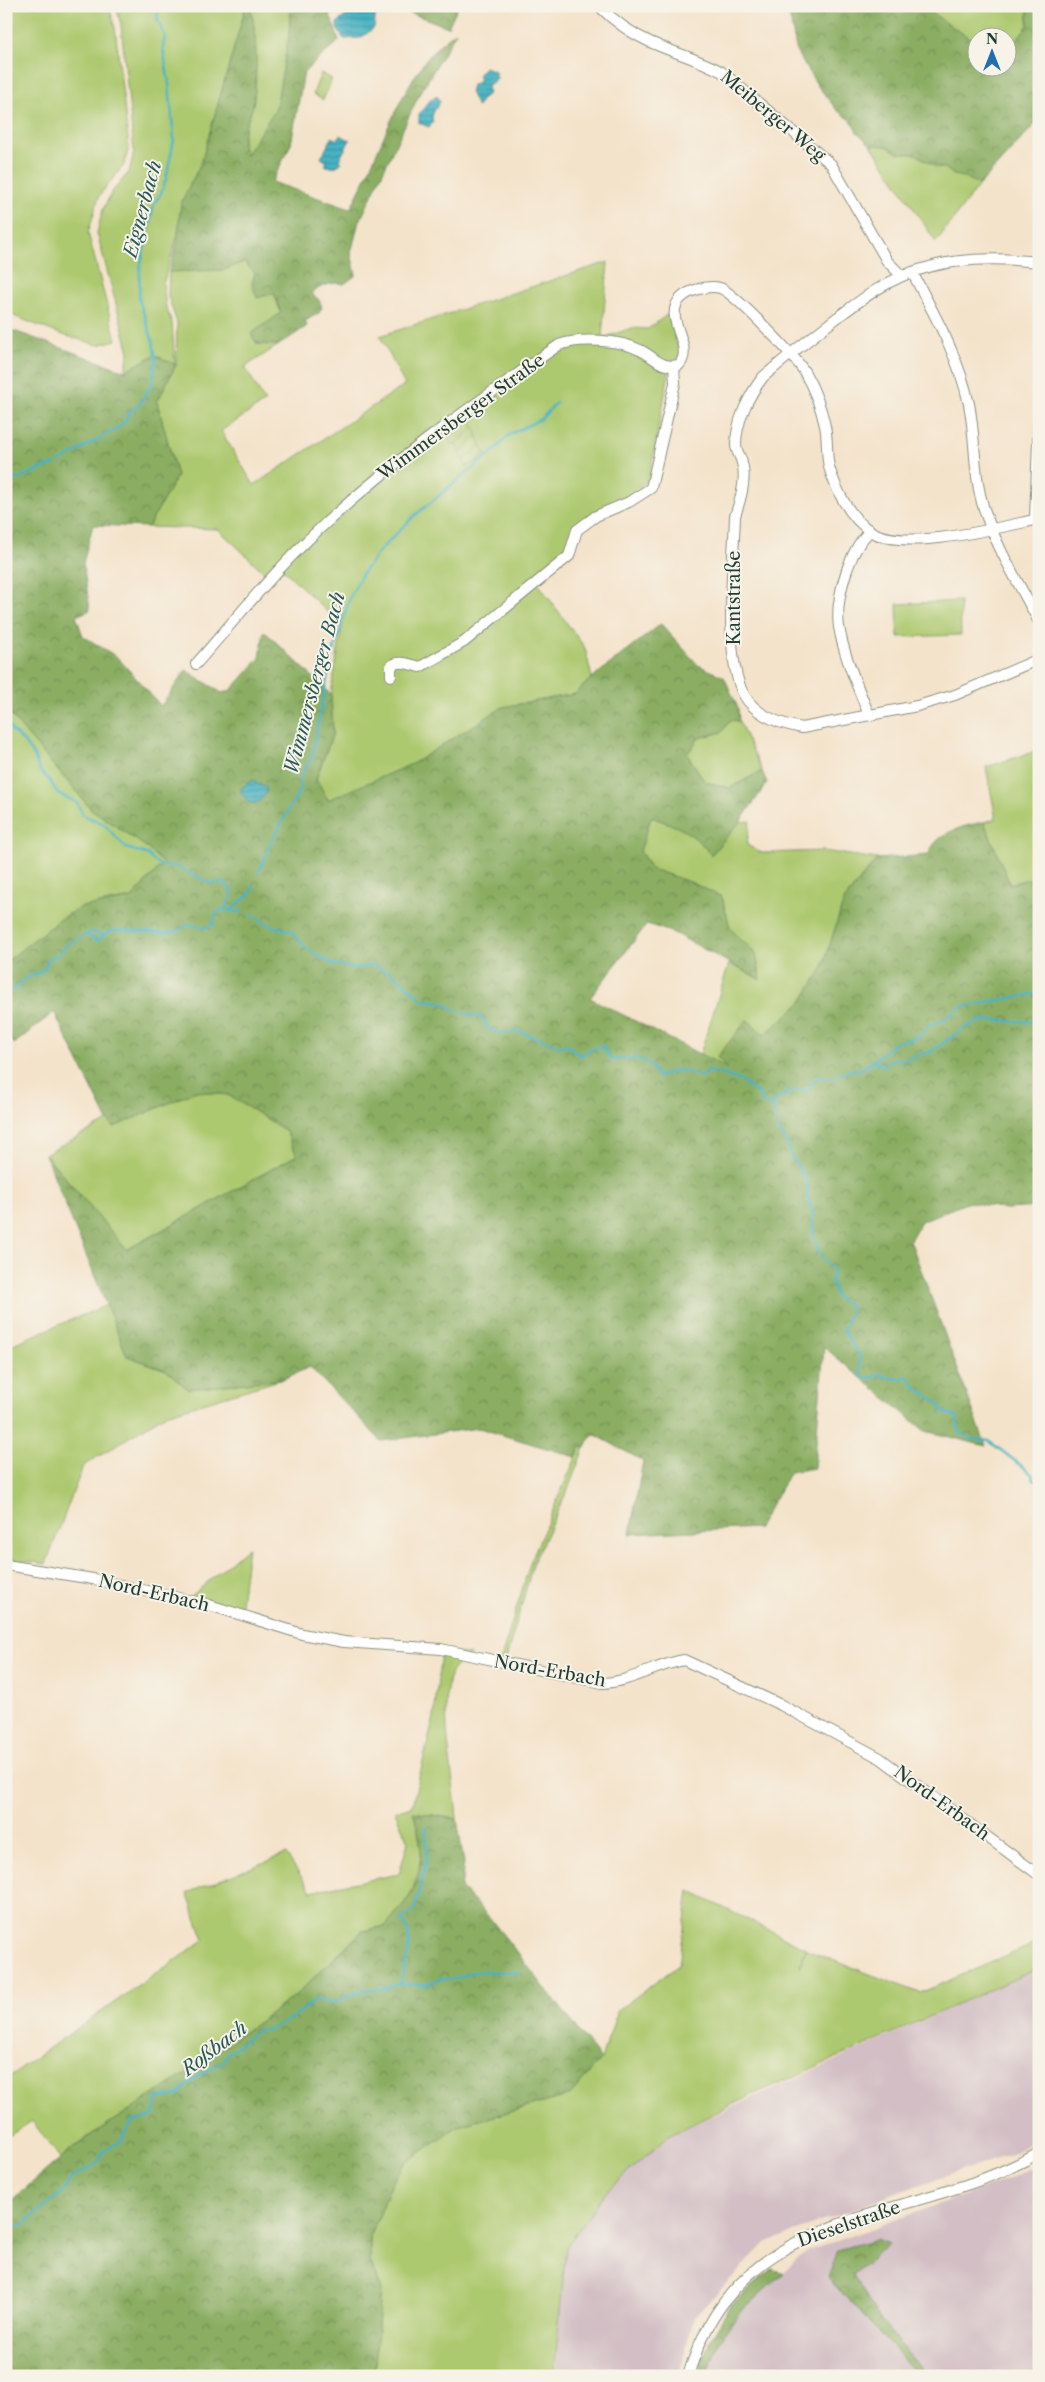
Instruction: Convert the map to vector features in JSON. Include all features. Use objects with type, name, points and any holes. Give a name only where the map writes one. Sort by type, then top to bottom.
[{"type":"street","name":"Meiberger Weg","points":[[599,6],[617,24],[649,42],[703,62],[722,72],[831,164],[887,261],[902,276]]},
{"type":"street","points":[[790,354],[865,296],[912,272],[933,266],[964,261],[1017,260],[1039,262]]},
{"type":"street","points":[[912,272],[946,340],[961,378],[972,423],[983,507],[991,529],[1039,622]]},
{"type":"street","points":[[391,676],[391,666],[394,664],[399,662],[420,667],[464,642],[569,556],[577,530],[596,516],[629,502],[651,488],[675,383],[674,366],[682,361],[684,352],[675,320],[675,307],[682,297],[706,288],[720,288],[734,298],[804,370],[815,393],[826,427],[829,466],[838,488],[853,516],[870,531],[894,538],[923,539],[991,529],[1037,519],[1039,416]]},
{"type":"street","name":"Wimmersberger Straße","points":[[196,664],[283,564],[373,482],[434,432],[559,344],[570,340],[582,340],[624,344],[641,350],[656,362],[674,366]]},
{"type":"street","name":"Kantstraße","points":[[790,354],[763,377],[754,388],[738,428],[736,445],[742,462],[743,482],[735,516],[731,636],[738,679],[747,700],[769,718],[784,724],[802,728],[821,726],[917,706],[955,695],[1039,660]]},
{"type":"street","points":[[869,715],[842,642],[839,625],[844,578],[851,557],[862,538],[870,531]]},
{"type":"street","name":"Nord-Erbach","points":[[6,1565],[93,1579],[206,1604],[302,1634],[344,1642],[441,1649],[602,1682],[618,1682],[669,1662],[684,1660],[781,1706],[880,1758],[1039,1875]]},
{"type":"street","name":"Dieselstraße","points":[[688,2376],[701,2340],[721,2307],[742,2282],[777,2253],[804,2238],[834,2225],[935,2195],[1004,2170],[1039,2153]]},
{"type":"shaded area","points":[[1039,1968],[1039,2138],[1012,2154],[907,2189],[765,2243],[694,2317],[679,2376],[556,2376],[560,2254],[604,2191],[668,2136]]},
{"type":"shaded area","points":[[1039,2163],[1039,2376],[707,2376],[718,2343],[738,2313],[805,2252],[1010,2179]]},
{"type":"green space","points":[[6,6],[109,6],[115,28],[129,147],[124,165],[99,196],[88,233],[116,340],[98,345],[60,334],[6,313]]},
{"type":"green space","points":[[116,6],[246,6],[201,163],[181,203],[178,234],[163,284],[166,307],[172,323],[175,365],[155,355],[125,371],[129,352],[97,233],[103,209],[112,192],[129,172],[134,152],[121,25]]},
{"type":"green space","points":[[246,6],[250,6],[253,17],[256,64],[254,99],[243,134],[243,148],[246,155],[276,108],[289,35],[291,6],[329,6],[330,15],[339,41],[304,72],[291,144],[272,182],[350,209],[408,88],[422,66],[438,47],[456,32],[418,97],[358,225],[351,253],[356,275],[344,284],[331,284],[315,291],[312,294],[319,300],[322,307],[319,313],[305,321],[307,326],[279,345],[257,344],[251,334],[281,313],[274,293],[257,298],[252,284],[255,273],[244,262],[224,270],[169,272],[177,243],[181,203],[201,163]]},
{"type":"green space","points":[[250,6],[291,6],[289,35],[276,108],[246,155],[243,140],[254,99],[255,77],[255,40]]},
{"type":"green space","points":[[392,6],[458,6],[448,27]]},
{"type":"green space","points":[[781,6],[924,6],[927,10],[968,37],[968,78],[1018,78],[1018,38],[1028,25],[1028,6],[1039,6],[1039,120],[979,185],[967,178],[954,175],[945,168],[936,167],[916,154],[898,153],[887,146],[871,145],[857,132],[851,120],[837,110],[818,86],[797,53],[790,18]]},
{"type":"green space","points":[[924,6],[1028,6],[1028,25],[1018,38],[1018,28],[968,28],[968,37],[927,10]]},
{"type":"green space","points":[[321,73],[332,79],[323,100],[313,94]]},
{"type":"green space","points":[[871,145],[887,146],[898,153],[916,154],[936,167],[945,168],[954,175],[967,177],[979,185],[936,242]]},
{"type":"green space","points":[[244,261],[255,273],[252,284],[274,293],[281,313],[257,344],[279,345],[245,367],[265,402],[221,431],[254,485],[405,385],[380,336],[608,262],[602,338],[632,328],[648,329],[668,314],[680,354],[677,361],[671,362],[649,479],[627,498],[575,528],[564,551],[535,579],[585,648],[592,678],[575,694],[503,707],[414,763],[328,800],[316,779],[333,733],[331,694],[342,626],[284,570],[268,576],[218,529],[148,527],[177,476],[157,402],[176,365],[177,323],[168,296],[169,272],[224,270]]},
{"type":"green space","points":[[6,328],[125,371],[155,355],[176,365],[157,402],[177,476],[148,527],[93,525],[83,563],[90,610],[76,616],[83,636],[117,657],[161,706],[186,670],[222,693],[231,690],[260,658],[264,631],[331,694],[333,733],[316,779],[328,800],[414,763],[503,707],[575,694],[592,678],[661,624],[698,665],[724,677],[738,708],[739,721],[730,720],[722,732],[699,738],[687,754],[705,782],[730,788],[762,771],[767,783],[740,822],[711,855],[691,835],[651,817],[640,851],[651,869],[690,882],[722,897],[730,928],[756,954],[761,980],[674,933],[647,924],[590,998],[727,1068],[717,1057],[747,1020],[764,1035],[802,1002],[823,967],[844,900],[877,859],[929,855],[937,841],[951,831],[984,822],[1010,884],[1039,876],[1039,1207],[1006,1209],[969,1202],[921,1221],[910,1240],[986,1446],[925,1431],[824,1347],[814,1468],[790,1472],[758,1528],[630,1534],[643,1461],[594,1434],[584,1448],[581,1447],[576,1457],[479,1428],[381,1441],[310,1367],[283,1379],[188,1389],[166,1370],[127,1356],[45,1154],[127,1250],[297,1155],[285,1130],[228,1095],[196,1091],[114,1127],[108,1121],[54,1012],[14,1044],[6,1032],[6,962],[60,919],[82,907],[132,898],[163,863],[145,846],[91,809],[14,719],[6,706]]},
{"type":"green space","points":[[469,414],[486,457],[466,467],[456,444],[452,445],[445,429]]},
{"type":"green space","points":[[960,601],[961,635],[898,637],[897,604]]},
{"type":"green space","points":[[6,706],[14,719],[91,809],[145,846],[163,863],[132,898],[82,907],[60,919],[6,962]]},
{"type":"green space","points":[[730,720],[739,721],[762,771],[730,788],[705,782],[687,754],[699,738],[722,732]]},
{"type":"green space","points":[[1033,752],[1039,763],[1039,876],[1010,884],[984,822],[996,819],[986,767]]},
{"type":"green space","points":[[651,817],[691,835],[711,854],[740,822],[750,821],[747,845],[762,853],[824,851],[877,859],[844,900],[823,967],[802,1002],[764,1035],[747,1020],[729,1069],[700,1054],[729,964],[760,979],[756,955],[730,928],[722,897],[690,882],[651,869],[640,851]]},
{"type":"green space","points":[[196,1091],[228,1095],[285,1130],[297,1155],[126,1250],[45,1154],[108,1121],[114,1127]]},
{"type":"green space","points":[[107,1305],[127,1356],[166,1370],[188,1389],[283,1379],[166,1414],[83,1466],[46,1564],[6,1559],[6,1347]]},
{"type":"green space","points":[[581,1446],[584,1448],[569,1487],[534,1561],[505,1663],[500,1662],[531,1560]]},
{"type":"green space","points":[[248,1547],[240,1612],[188,1599]]},
{"type":"green space","points":[[441,1651],[471,1655],[452,1670],[447,1685],[448,1744],[457,1819],[414,1812],[422,1851],[418,1871],[412,1893],[386,1926],[362,1931],[295,1996],[181,2077],[77,2144],[60,2158],[32,2121],[6,2138],[6,2080],[204,1940],[187,1893],[286,1854],[311,1891],[399,1874],[408,1842],[395,1811],[412,1806],[434,1717]]},
{"type":"green space","points":[[413,1812],[457,1819],[464,1863],[461,1888],[489,1917],[601,2059],[571,2095],[458,2126],[404,2164],[390,2187],[370,2234],[370,2260],[381,2291],[374,2376],[6,2376],[6,2205],[77,2144],[181,2077],[295,1996],[362,1931],[386,1926],[410,1895],[419,1872],[421,1862],[420,1842]]},
{"type":"green space","points":[[689,1891],[806,1948],[799,1968],[806,1950],[920,1993],[1039,1942],[1039,1968],[750,2096],[668,2136],[607,2191],[566,2247],[554,2376],[374,2376],[381,2291],[370,2260],[370,2234],[390,2187],[404,2163],[458,2126],[571,2095],[601,2059],[618,2010],[679,1965]]},
{"type":"green space","points":[[876,2239],[889,2244],[853,2275],[881,2321],[927,2376],[919,2376],[828,2278],[838,2250]]},
{"type":"green space","points":[[772,2268],[783,2273],[738,2314],[718,2343],[707,2376],[697,2376],[710,2340],[731,2305]]},
{"type":"water","points":[[357,6],[369,6],[376,11],[374,28],[361,38],[344,39],[337,29],[337,23]]},
{"type":"water","points":[[485,67],[495,71],[497,79],[487,86],[490,92],[477,107],[470,92],[472,85],[480,81],[478,75]]},
{"type":"water","points":[[437,96],[440,102],[433,114],[433,122],[429,127],[419,123],[419,114],[432,98]]},
{"type":"water","points":[[340,135],[350,140],[339,160],[342,162],[334,167],[325,165],[327,162],[321,158],[332,137],[337,140]]},
{"type":"water","points":[[253,780],[266,787],[267,792],[260,801],[249,803],[241,792],[241,788]]},
{"type":"waterway","name":"Eignerbach","points":[[59,462],[118,428],[126,420],[127,415],[139,405],[151,386],[156,360],[153,342],[139,299],[140,268],[154,204],[161,193],[166,179],[174,139],[169,84],[163,48],[165,36],[158,21],[156,6]]},
{"type":"waterway","name":"Wimmersberger Bach","points":[[259,871],[275,834],[301,788],[300,780],[302,773],[311,760],[330,663],[350,597],[362,574],[381,549],[414,516],[495,450],[510,434],[541,419],[556,403]]},
{"type":"waterway","name":"Eignerbach","points":[[6,483],[54,464]]},
{"type":"waterway","name":"Eignerbach","points":[[6,718],[12,731],[23,741],[34,756],[40,771],[50,781],[58,794],[77,803],[83,815],[104,824],[126,848],[149,855],[152,860],[163,866],[176,866],[209,883],[225,883],[232,891],[228,905],[216,913],[213,925],[206,928],[189,924],[174,932],[166,933],[112,930],[104,935],[91,932],[68,944],[57,956],[49,958],[44,970],[23,980],[18,988],[6,990]]},
{"type":"waterway","name":"Wimmersberger Bach","points":[[231,910],[251,893],[254,885]]},
{"type":"waterway","name":"Wimmersberger Bach","points":[[224,910],[242,912]]},
{"type":"waterway","points":[[252,914],[270,925],[290,930],[307,949],[332,964],[354,968],[373,965],[392,973],[423,1000],[443,1002],[458,1012],[481,1017],[490,1030],[504,1034],[518,1031],[559,1046],[569,1046],[581,1056],[590,1049],[603,1046],[611,1060],[633,1058],[644,1060],[658,1077],[677,1070],[702,1076],[709,1071],[721,1074],[744,1083],[761,1095],[762,1103],[772,1105]]},
{"type":"waterway","name":"Eignerbach","points":[[87,935],[98,941],[104,935]]},
{"type":"waterway","points":[[772,1105],[780,1097],[788,1093],[808,1091],[816,1078],[837,1077],[850,1070],[862,1069],[897,1042],[919,1037],[929,1025],[943,1020],[961,1007],[1039,993]]},
{"type":"waterway","points":[[874,1060],[884,1067],[890,1060],[907,1059],[932,1051],[966,1027],[982,1020],[1039,1022]]},
{"type":"waterway","points":[[772,1105],[777,1117],[777,1128],[789,1146],[792,1158],[808,1182],[807,1195],[813,1213],[813,1233],[820,1255],[833,1271],[831,1279],[836,1297],[848,1304],[851,1311],[843,1330],[860,1356],[860,1375],[865,1379],[868,1377],[873,1378],[879,1374],[893,1379],[908,1377],[918,1390],[936,1401],[945,1413],[957,1417],[959,1432],[971,1439],[989,1441],[1032,1474],[1033,1479],[1039,1481]]},
{"type":"waterway","points":[[400,1984],[408,1953],[409,1931],[401,1920],[415,1909],[427,1858],[426,1827]]},
{"type":"waterway","name":"Roßbach","points":[[6,2234],[12,2227],[23,2225],[65,2190],[71,2178],[97,2164],[103,2152],[121,2141],[132,2122],[153,2116],[157,2099],[177,2095],[201,2074],[223,2062],[228,2053],[259,2030],[271,2029],[294,2017],[315,2000],[333,2003],[362,1990],[383,1989],[400,1984],[425,1985],[440,1979],[455,1979],[473,1972],[520,1972]]}]
